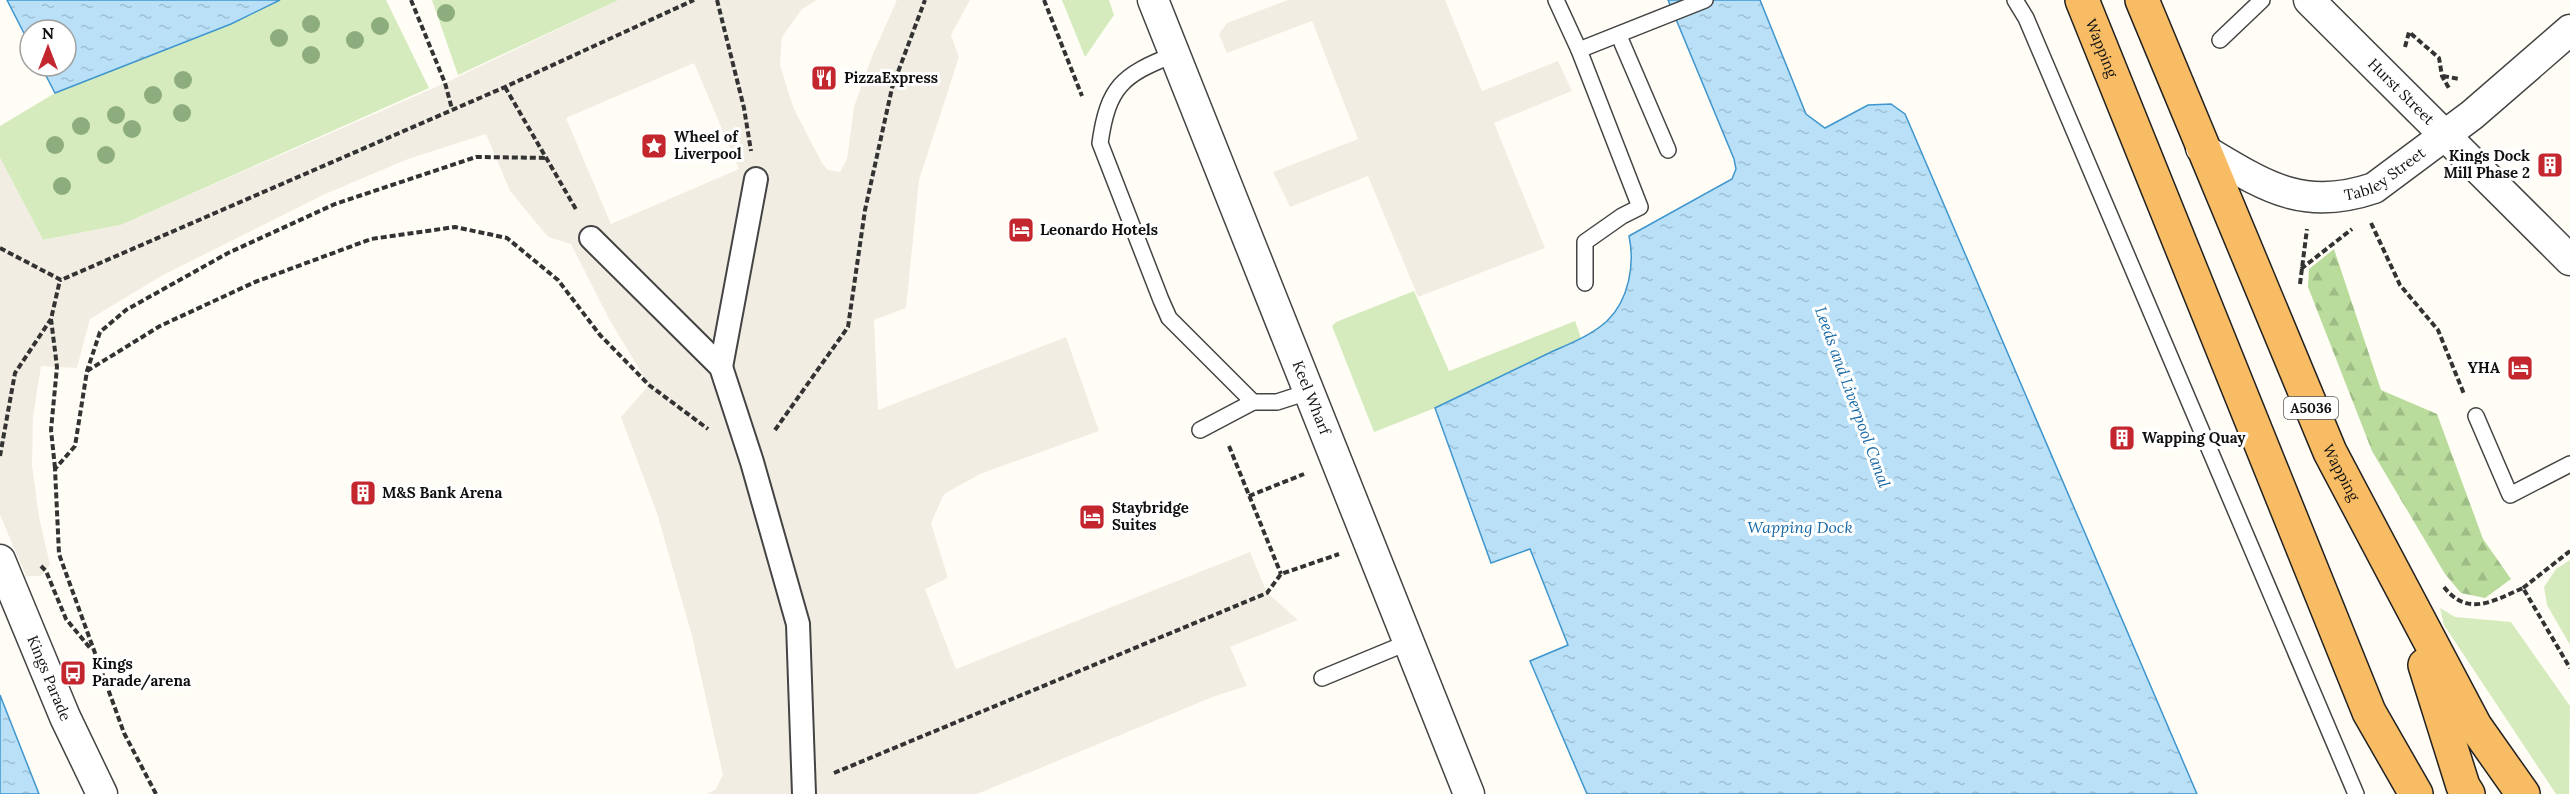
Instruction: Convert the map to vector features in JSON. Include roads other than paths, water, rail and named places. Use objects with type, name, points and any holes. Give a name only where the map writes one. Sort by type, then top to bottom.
[{"type":"highway","name":"Wapping","points":[[2082,0],[2370,712],[2416,794]]},
{"type":"highway","name":"Wapping","points":[[2142,0],[2201,148],[2330,452],[2403,595],[2475,726],[2523,794]]},
{"type":"highway","points":[[2403,595],[2463,786],[2468,794]]},
{"type":"street","name":"Keel Wharf","points":[[1153,0],[1469,794]]},
{"type":"street","name":"Hurst Street","points":[[2309,0],[2570,260]]},
{"type":"street","name":"Tabley Street","points":[[2201,148],[2250,177],[2284,192],[2313,198],[2338,197],[2374,188],[2472,115],[2570,30]]},
{"type":"street","points":[[721,367],[756,179]]},
{"type":"street","points":[[591,238],[721,367],[752,462],[798,624],[803,790]]},
{"type":"street","name":"Kings Parade","points":[[0,560],[65,717],[102,794]]},
{"type":"lane","points":[[1556,0],[1579,50],[1640,207],[1622,216],[1585,242],[1585,283]]},
{"type":"lane","points":[[1579,50],[1705,0]]},
{"type":"lane","points":[[2015,0],[2026,18],[2356,794]]},
{"type":"lane","points":[[2220,40],[2262,0]]},
{"type":"lane","points":[[1619,36],[1668,150]]},
{"type":"lane","points":[[1173,55],[1139,68],[1115,91],[1103,118],[1100,143],[1169,318],[1252,402]]},
{"type":"lane","points":[[1200,430],[1252,402],[1278,402],[1308,392]]},
{"type":"lane","points":[[2472,410],[2510,495],[2570,464]]},
{"type":"lane","points":[[1322,678],[1409,642]]},
{"type":"water","points":[[7,0],[280,0],[231,24],[55,93],[47,78],[78,78],[78,18],[18,18],[18,22]]},
{"type":"water","name":"Wapping Dock","points":[[1668,0],[1760,0],[1806,114],[1825,128],[1868,105],[1891,104],[1905,114],[2197,794],[1587,794],[1530,661],[1568,645],[1530,549],[1491,563],[1435,408],[1578,340],[1601,326],[1615,312],[1625,292],[1631,258],[1629,236],[1732,179],[1736,169],[1734,159]]},
{"type":"water","points":[[0,695],[39,794],[0,794]]},
{"type":"place","name":"PizzaExpress","points":[[824,78]]},
{"type":"place","name":"Wheel of Liverpool","points":[[654,146]]},
{"type":"place","name":"Kings Dock Mill Phase 2","points":[[2550,165]]},
{"type":"place","name":"Leonardo Hotels","points":[[1021,230]]},
{"type":"place","name":"YHA","points":[[2520,368]]},
{"type":"place","name":"Wapping Quay","points":[[2122,438]]},
{"type":"place","name":"M&S Bank Arena","points":[[363,493]]},
{"type":"place","name":"Staybridge Suites","points":[[1092,517]]},
{"type":"place","name":"Kings Parade/arena","points":[[73,673]]},
{"type":"water label","name":"Leeds and Liverpool Canal","points":[[1853,397]]}]
